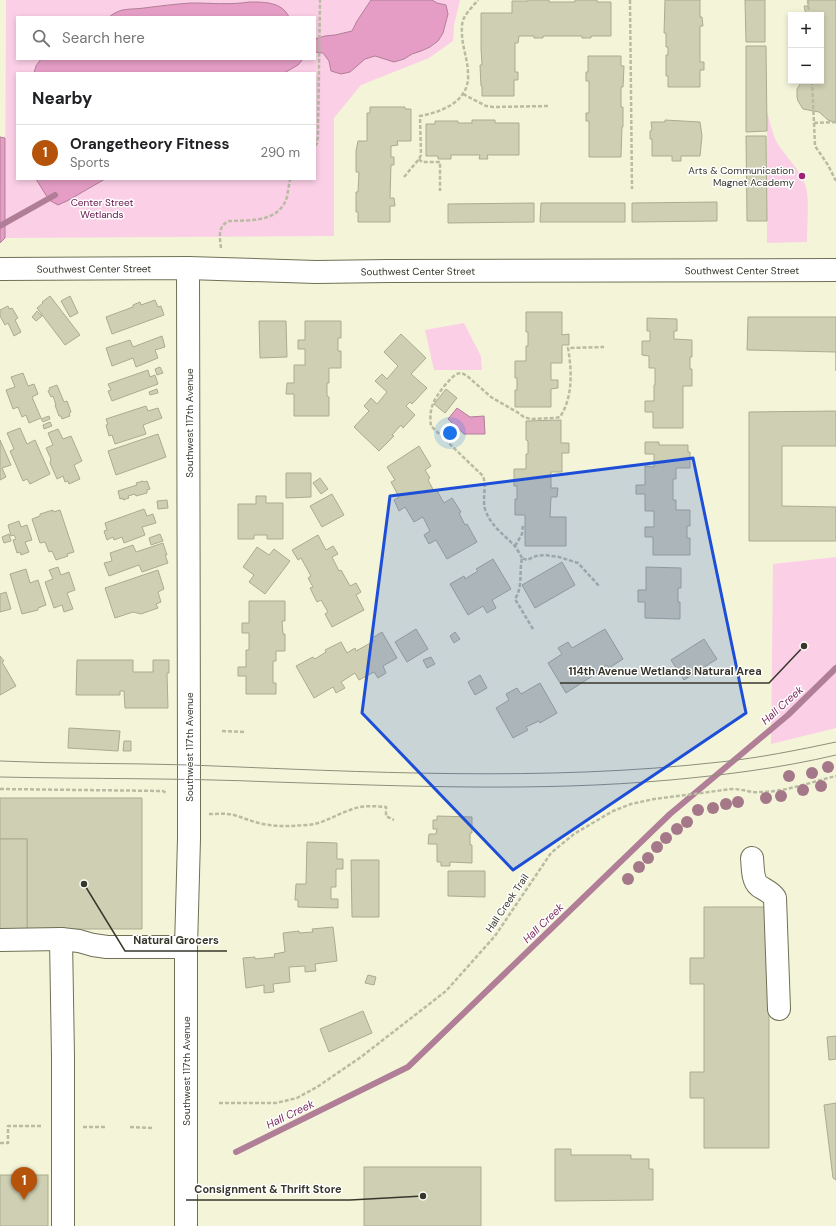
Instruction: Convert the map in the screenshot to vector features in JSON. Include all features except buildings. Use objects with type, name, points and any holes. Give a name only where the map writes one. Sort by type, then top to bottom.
[{"type":"street","name":"Southwest Center Street","points":[[0,269],[188,268],[316,272],[836,270]]},
{"type":"street","name":"Southwest 117th Avenue","points":[[186,1226],[186,948],[189,839],[188,268]]},
{"type":"street","points":[[752,858],[755,881],[758,885],[776,898],[779,1009]]},
{"type":"street","points":[[0,940],[61,939],[79,941],[106,948],[186,948]]},
{"type":"street","points":[[61,939],[63,1226]]},
{"type":"path","points":[[316,144],[318,137],[320,0]]},
{"type":"path","points":[[404,177],[421,155],[420,116],[443,110],[453,104],[464,94],[468,82],[468,74],[463,41],[463,20],[478,0]]},
{"type":"path","points":[[630,0],[632,190]]},
{"type":"path","points":[[808,0],[808,12]]},
{"type":"path","points":[[812,84],[814,146],[828,165],[836,181]]},
{"type":"path","points":[[464,94],[486,106],[493,107],[549,106]]},
{"type":"path","points":[[814,123],[836,122]]},
{"type":"path","points":[[419,159],[422,162],[440,162],[440,191]]},
{"type":"path","points":[[221,253],[221,226],[224,223],[229,222],[269,218],[282,207],[286,198],[290,180]]},
{"type":"path","points":[[533,629],[515,599],[519,593],[522,558],[515,546],[493,525],[488,517],[484,508],[485,482],[483,476],[431,426],[433,404],[435,399],[452,377],[461,373],[466,375],[491,397],[524,417],[530,419],[544,419],[560,417],[567,404],[570,390],[568,348],[604,347]]},
{"type":"path","points":[[515,546],[522,534],[523,524]]},
{"type":"path","points":[[522,558],[527,560],[536,556],[545,555],[559,557],[578,563],[600,587]]},
{"type":"path","points":[[222,731],[246,732]]},
{"type":"path","name":"Hall Creek Trail","points":[[219,1103],[276,1103],[297,1098],[324,1083],[361,1056],[446,990],[495,936],[551,852],[574,834],[613,811],[631,804],[654,799],[732,789],[741,789],[758,793],[775,791],[836,776]]},
{"type":"path","points":[[0,789],[163,791],[167,795]]},
{"type":"path","points":[[217,814],[233,815],[264,824],[292,826],[322,823],[350,810],[359,807],[371,806],[386,807],[386,816],[394,820]]},
{"type":"path","points":[[0,1143],[8,1143],[8,1126],[47,1126]]},
{"type":"path","points":[[82,1127],[105,1127]]},
{"type":"path","points":[[130,1127],[153,1128]]},
{"type":"highlighted area","points":[[693,458],[746,713],[513,870],[362,713],[390,496]]},
{"type":"green space","name":"Center Street Wetlands","points":[[6,0],[460,0],[454,25],[453,41],[429,58],[361,85],[334,118],[334,236],[5,238]]},
{"type":"green space","points":[[767,112],[776,141],[799,173],[807,190],[807,242],[767,243]]},
{"type":"green space","points":[[464,323],[481,356],[482,370],[434,370],[425,330]]},
{"type":"green space","points":[[836,557],[836,728],[771,744],[773,564]]},
{"type":"shaded area","points":[[371,0],[432,0],[446,5],[448,14],[443,33],[438,41],[430,47],[394,62],[375,56],[365,59],[350,72],[341,74],[331,71],[329,61],[323,53],[316,52],[316,39],[352,31]]},
{"type":"shaded area","points":[[250,2],[272,4],[282,8],[288,16],[110,16],[126,10],[173,4]]},
{"type":"shaded area","points":[[40,60],[302,60],[298,65],[286,72],[34,72]]},
{"type":"shaded area","points":[[0,137],[5,138],[5,238],[0,243]]},
{"type":"shaded area","points":[[37,180],[103,180],[58,205],[49,200]]},
{"type":"shaded area","points":[[457,408],[470,417],[484,416],[485,434],[464,434],[448,419]]},
{"type":"waterway","points":[[0,226],[55,195]]},
{"type":"waterway","name":"Hall Creek","points":[[236,1152],[408,1067],[670,814],[788,715],[836,668]]},
{"type":"tram line","points":[[0,761],[190,765],[455,774],[521,774],[588,772],[720,762],[764,756],[836,742]]},
{"type":"tram line","points":[[0,777],[206,780],[472,787],[571,786],[620,784],[711,776],[774,767],[836,755]]},
{"type":"place","name":"Arts & Communication Magnet Academy","points":[[802,176]]},
{"type":"place","name":"114th Avenue Wetlands Natural Area","points":[[804,646]]},
{"type":"place","name":"Natural Grocers","points":[[84,884]]},
{"type":"place","name":"Consignment & Thrift Store","points":[[423,1196]]},
{"type":"place","name":"Orangetheory Fitness","points":[[24,1200]]}]
